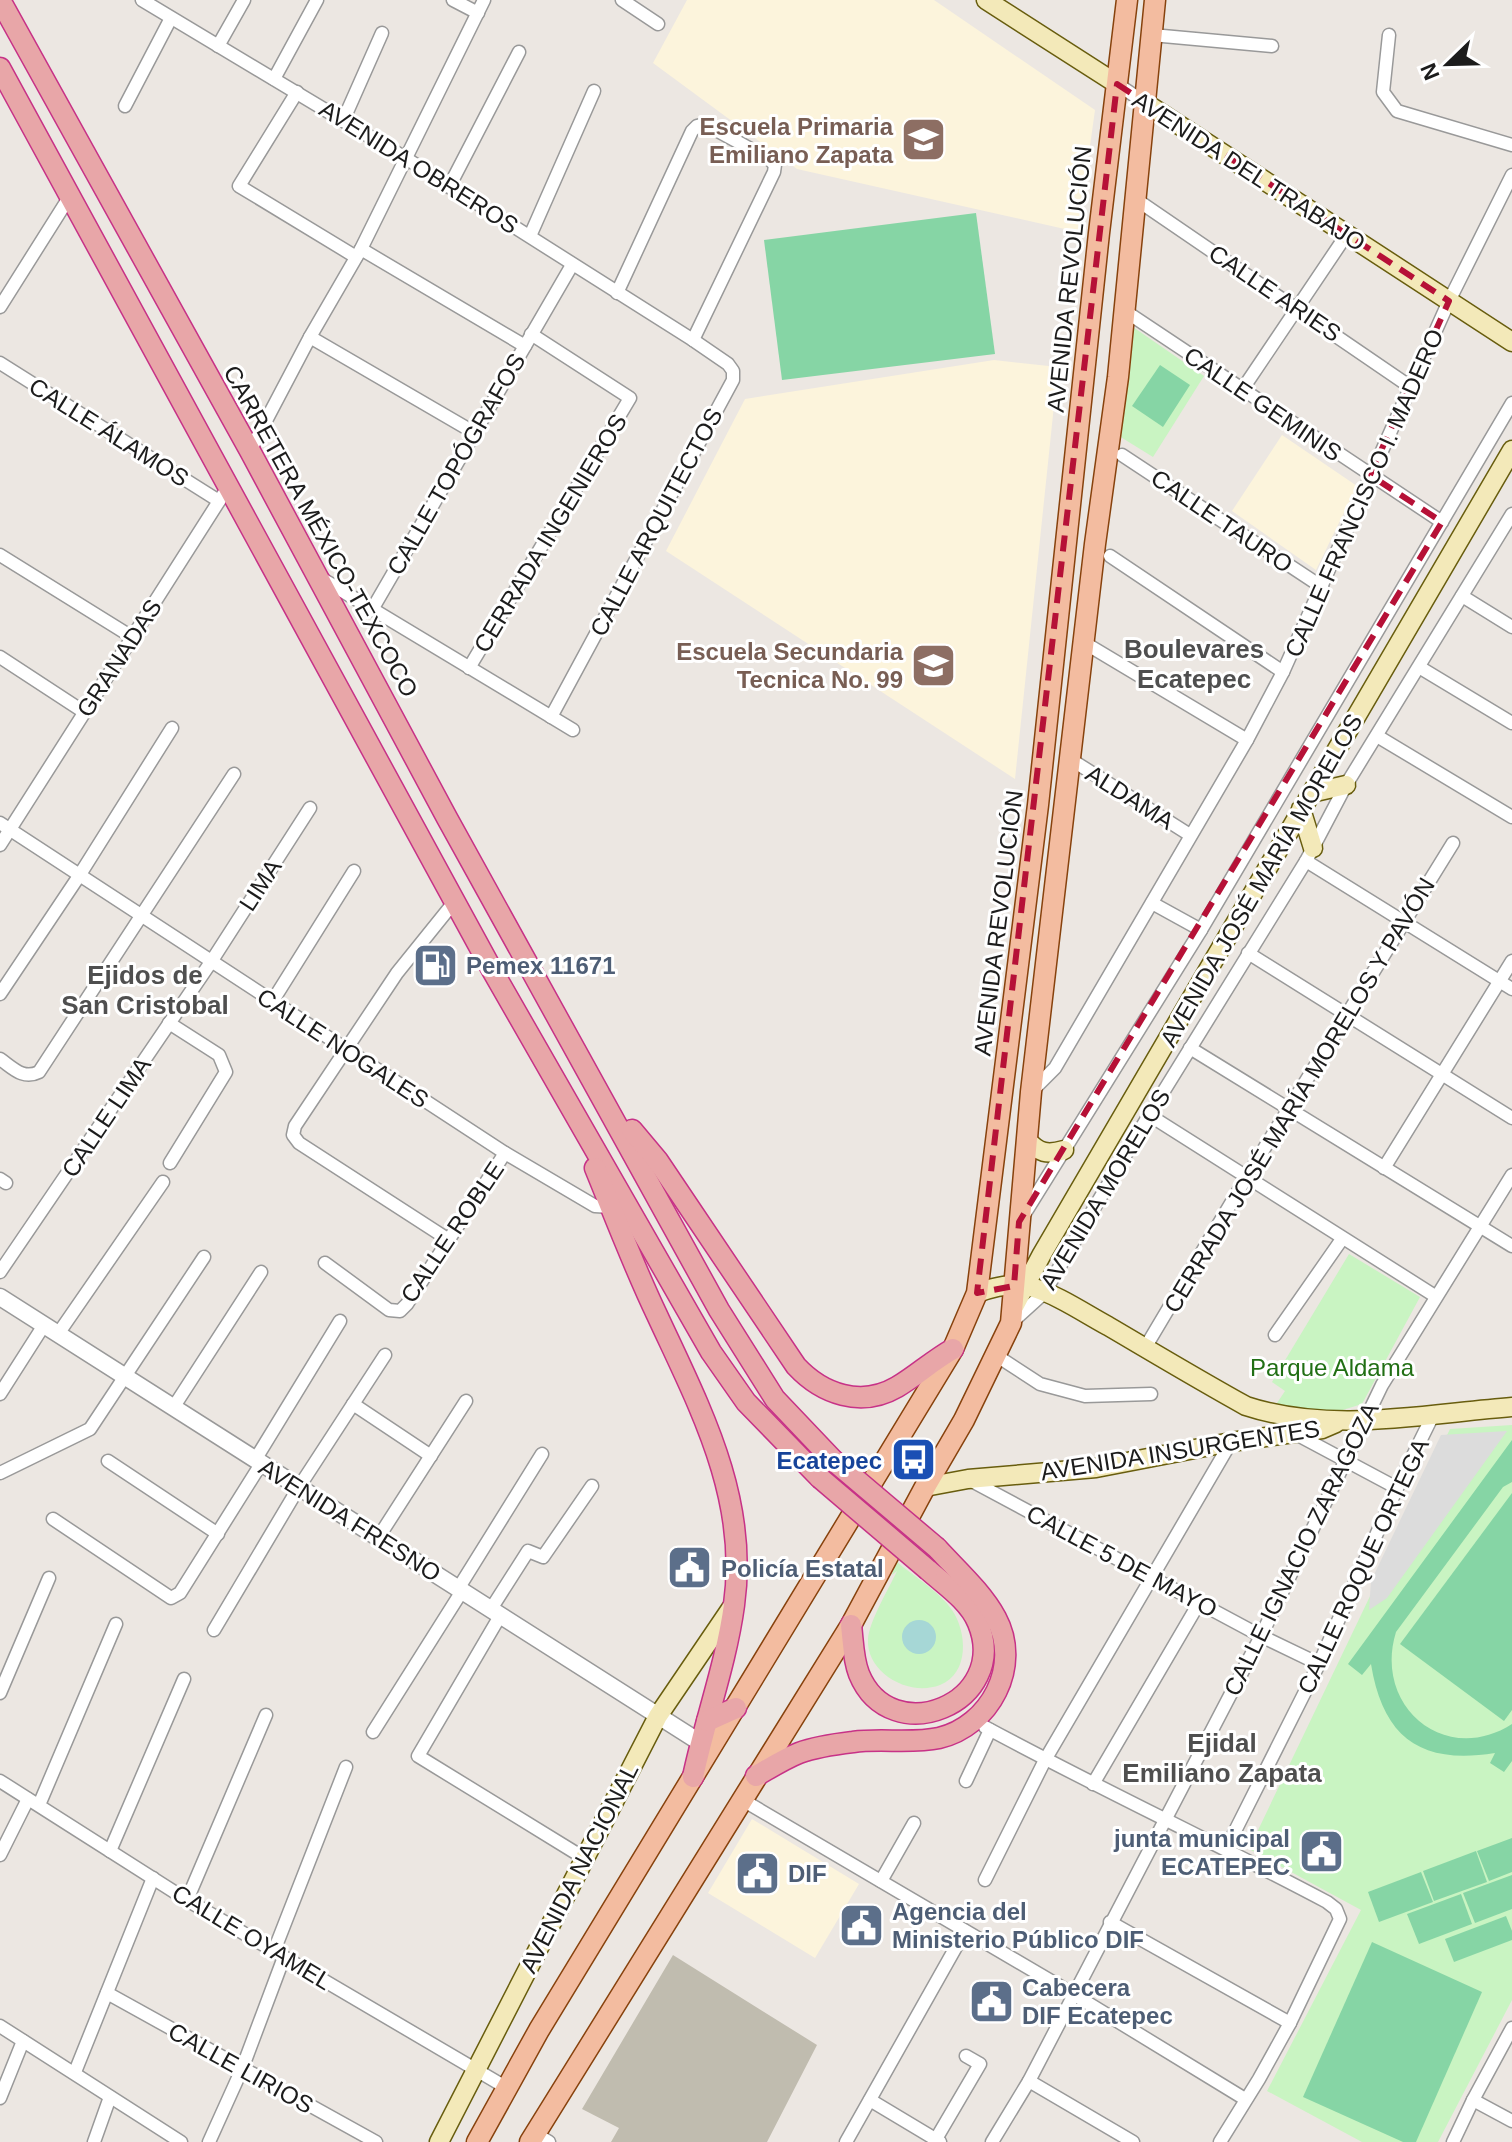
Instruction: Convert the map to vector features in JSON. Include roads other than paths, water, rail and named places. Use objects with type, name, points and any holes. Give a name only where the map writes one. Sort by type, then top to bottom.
[{"type":"highway","name":"CARRETERA MÉXICO-TEXCOCO","points":[[0,0],[596,1086]]},
{"type":"highway","points":[[0,68],[70,196],[223,494],[570,1109],[624,1196],[711,1352],[746,1402],[820,1478],[966,1604],[978,1622],[983,1643],[978,1674],[970,1689],[958,1701],[932,1713],[914,1714],[895,1710],[880,1701],[859,1674],[851,1625]]},
{"type":"highway","points":[[596,1086],[658,1161],[796,1366],[818,1386],[840,1395],[874,1396],[893,1390],[953,1349]]},
{"type":"highway","points":[[596,1086],[719,1310],[775,1399],[833,1460],[937,1548],[986,1602],[998,1621],[1004,1643],[1005,1667],[998,1690],[977,1719],[958,1731],[938,1738],[854,1742],[799,1753],[756,1776]]},
{"type":"highway","points":[[570,1109],[655,1312],[702,1410],[720,1459],[732,1512],[736,1558],[734,1604],[715,1697],[693,1777]]},
{"type":"highway","points":[[707,1721],[736,1708]]},
{"type":"main road","name":"AVENIDA DEL TRABAJO","points":[[986,0],[1117,84]]},
{"type":"main road","name":"AVENIDA REVOLUCIÓN","points":[[477,2142],[545,2020],[953,1349],[977,1293],[1037,820],[1127,0]]},
{"type":"main road","points":[[538,2139],[741,1799],[851,1625],[964,1420],[997,1356],[1012,1317],[1019,1286],[1019,1222],[1031,1092],[1125,311],[1155,0]]},
{"type":"main road","name":"AVENIDA DEL TRABAJO","points":[[1147,104],[1512,342]]},
{"type":"main road","name":"AVENIDA JOSÉ MARÍA MORELOS","points":[[1019,1286],[1512,450]]},
{"type":"main road","points":[[1309,854],[1306,801],[1346,785]]},
{"type":"main road","points":[[1027,1140],[1036,1151],[1049,1154],[1064,1150]]},
{"type":"main road","points":[[977,1293],[991,1288],[1019,1286]]},
{"type":"main road","name":"AVENIDA INSURGENTES","points":[[1019,1286],[1044,1293],[1246,1406],[1268,1413],[1339,1422],[1512,1407]]},
{"type":"main road","points":[[1231,1442],[1246,1406]]},
{"type":"main road","name":"AVENIDA INSURGENTES","points":[[925,1487],[968,1479],[1096,1468],[1231,1442],[1322,1429],[1339,1422]]},
{"type":"main road","name":"AVENIDA NACIONAL","points":[[439,2142],[658,1716],[734,1604]]},
{"type":"street","name":"AVENIDA OBREROS","points":[[142,0],[167,10],[218,46],[407,159],[693,340]]},
{"type":"street","points":[[218,46],[244,0]]},
{"type":"street","points":[[274,79],[317,0]]},
{"type":"street","points":[[453,0],[478,13]]},
{"type":"street","points":[[250,451],[310,337],[359,253],[484,0]]},
{"type":"street","points":[[622,0],[658,24]]},
{"type":"street","points":[[125,106],[167,10]]},
{"type":"street","points":[[343,121],[382,33]]},
{"type":"street","points":[[1152,35],[1272,46]]},
{"type":"street","points":[[1389,35],[1383,92],[1397,111],[1512,145]]},
{"type":"street","points":[[449,187],[519,52]]},
{"type":"street","name":"AVENIDA DEL TRABAJO","points":[[1117,84],[1147,104]]},
{"type":"street","points":[[530,236],[594,91]]},
{"type":"street","points":[[297,92],[239,186],[525,346]]},
{"type":"street","points":[[617,293],[697,126],[705,124],[769,159],[775,165],[774,172],[693,340]]},
{"type":"street","name":"CALLE FRANCISCO I. MADERO","points":[[1031,1092],[1055,1068],[1247,740],[1283,672],[1449,301],[1512,175]]},
{"type":"street","points":[[0,307],[70,196]]},
{"type":"street","name":"CALLE ARIES","points":[[1137,200],[1412,388]]},
{"type":"street","points":[[1242,390],[1295,306],[1347,234]]},
{"type":"street","name":"CALLE TOPÓGRAFOS","points":[[373,608],[572,265]]},
{"type":"street","name":"CALLE GEMINIS","points":[[1125,311],[1442,522]]},
{"type":"street","name":"CERRADA INGENIEROS","points":[[469,668],[630,398],[531,334]]},
{"type":"street","points":[[310,337],[475,433]]},
{"type":"street","name":"CALLE ARQUITECTOS","points":[[551,717],[733,380],[733,371],[728,364],[693,340]]},
{"type":"street","name":"CALLE ÁLAMOS","points":[[0,363],[223,494]]},
{"type":"street","name":"AVENIDA JOSÉ MARÍA MORELOS","points":[[1019,1222],[1201,930],[1512,403]]},
{"type":"street","name":"CALLE TAURO","points":[[1122,455],[1322,587]]},
{"type":"street","name":"GRANADAS","points":[[0,845],[5,826],[84,712],[223,494]]},
{"type":"street","name":"AVENIDA MORELOS","points":[[1012,1317],[1044,1293],[1309,854],[1346,785],[1462,596],[1507,532],[1512,514]]},
{"type":"street","points":[[0,555],[132,637]]},
{"type":"street","points":[[1110,556],[1283,672]]},
{"type":"street","points":[[317,575],[573,730]]},
{"type":"street","points":[[1462,596],[1512,627]]},
{"type":"street","points":[[1083,642],[1247,740]]},
{"type":"street","points":[[0,657],[84,712]]},
{"type":"street","points":[[1419,667],[1512,723]]},
{"type":"street","points":[[0,994],[172,728]]},
{"type":"street","points":[[1377,736],[1512,817]]},
{"type":"street","name":"ALDAMA","points":[[1070,759],[1190,835]]},
{"type":"street","points":[[0,1059],[22,1075],[31,1076],[39,1072],[234,774]]},
{"type":"street","name":"LIMA","points":[[211,962],[310,808]]},
{"type":"street","name":"CALLE NOGALES","points":[[5,826],[505,1153],[595,1206],[611,1207]]},
{"type":"street","name":"CERRADA JOSÉ MARÍA MORELOS Y PAVÓN","points":[[1145,1348],[1453,843]]},
{"type":"street","points":[[1309,854],[1404,923],[1512,989]]},
{"type":"street","points":[[272,1002],[354,871]]},
{"type":"street","points":[[449,1240],[299,1143],[293,1135],[295,1126],[397,973],[455,901]]},
{"type":"street","points":[[1152,903],[1201,930]]},
{"type":"street","points":[[1248,953],[1512,1118]]},
{"type":"street","points":[[1384,1168],[1512,961]]},
{"type":"street","name":"CALLE LIMA","points":[[0,1272],[211,962]]},
{"type":"street","points":[[169,1023],[219,1055],[226,1072],[170,1163]]},
{"type":"street","points":[[1190,1048],[1512,1246]]},
{"type":"street","points":[[1149,1115],[1435,1296]]},
{"type":"street","name":"CALLE ROBLE","points":[[325,1263],[389,1310],[400,1311],[505,1153]]},
{"type":"street","name":"CALLE IGNACIO ZARAGOZA","points":[[992,2142],[1029,2081],[1261,1636],[1363,1421],[1435,1296],[1512,1175]]},
{"type":"street","points":[[0,1394],[163,1182]]},
{"type":"street","points":[[1275,1335],[1342,1239]]},
{"type":"street","points":[[0,1473],[90,1429],[204,1257]]},
{"type":"street","points":[[173,1408],[261,1272]]},
{"type":"street","name":"AVENIDA FRESNO","points":[[0,1297],[701,1743]]},
{"type":"street","points":[[53,1519],[171,1598],[180,1593],[218,1534],[340,1321]]},
{"type":"street","points":[[214,1630],[299,1487],[385,1355]]},
{"type":"street","points":[[997,1356],[1040,1384],[1085,1396],[1151,1394]]},
{"type":"street","points":[[378,1538],[466,1401]]},
{"type":"street","points":[[353,1404],[431,1456]]},
{"type":"street","name":"CALLE ROQUE ORTEGA","points":[[1226,1849],[1319,1664],[1434,1413]]},
{"type":"street","points":[[1292,1432],[1397,1488]]},
{"type":"street","points":[[985,1880],[1045,1760],[1231,1442]]},
{"type":"street","points":[[373,1732],[542,1454]]},
{"type":"street","points":[[108,1461],[218,1534]]},
{"type":"street","name":"CALLE 5 DE MAYO","points":[[968,1479],[1319,1664]]},
{"type":"street","points":[[584,1858],[418,1756],[528,1551],[543,1557],[592,1486]]},
{"type":"street","points":[[0,1693],[49,1578]]},
{"type":"street","points":[[1093,1784],[1199,1603]]},
{"type":"street","points":[[0,1855],[33,1802],[116,1624]]},
{"type":"street","points":[[110,1851],[184,1679]]},
{"type":"street","points":[[187,1900],[266,1715]]},
{"type":"street","points":[[966,1781],[988,1729],[1226,1849],[1336,1909],[1340,1919],[1290,2023],[1220,2142]]},
{"type":"street","points":[[209,2142],[242,2069],[279,1954],[346,1767]]},
{"type":"street","name":"CALLE OYAMEL","points":[[0,1781],[187,1900],[507,2088]]},
{"type":"street","points":[[741,1799],[1245,2099]]},
{"type":"street","points":[[881,1881],[914,1823]]},
{"type":"street","points":[[75,2072],[153,1878]]},
{"type":"street","points":[[1110,1922],[1290,2023]]},
{"type":"street","points":[[846,2142],[965,1931]]},
{"type":"street","name":"CALLE LIRIOS","points":[[107,1993],[376,2142]]},
{"type":"street","points":[[0,2026],[181,2142]]},
{"type":"street","points":[[1453,2142],[1512,2028]]},
{"type":"street","points":[[0,2098],[23,2041]]},
{"type":"street","points":[[870,2100],[938,2141],[980,2064],[966,2056]]},
{"type":"street","points":[[1029,2081],[1133,2142]]},
{"type":"street","points":[[94,2142],[110,2097]]},
{"type":"street","points":[[1473,2100],[1512,2121]]},
{"type":"water","points":[[919,1620],[931,1625],[936,1637],[931,1649],[919,1654],[907,1649],[902,1637],[907,1625]]},
{"type":"place","name":"Escuela Primaria Emiliano Zapata","points":[[924,140]]},
{"type":"place","name":"Escuela Secundaria Tecnica No. 99","points":[[934,665]]},
{"type":"place","name":"Pemex 11671","points":[[435,965]]},
{"type":"place","name":"Ecatepec","points":[[913,1460]]},
{"type":"place","name":"Policía Estatal","points":[[690,1568]]},
{"type":"place","name":"junta municipal ECATEPEC","points":[[1321,1852]]},
{"type":"place","name":"DIF","points":[[757,1873]]},
{"type":"place","name":"Agencia del Ministerio Público DIF","points":[[861,1925]]},
{"type":"place","name":"Cabecera DIF Ecatepec","points":[[991,2001]]},
{"type":"district","name":"Boulevares Ecatepec","points":[[1194,664]]},
{"type":"district","name":"Ejidos de San Cristobal","points":[[145,990]]},
{"type":"district","name":"Ejidal Emiliano Zapata","points":[[1222,1758]]},
{"type":"park label","name":"Parque Aldama","points":[[1332,1367]]}]
